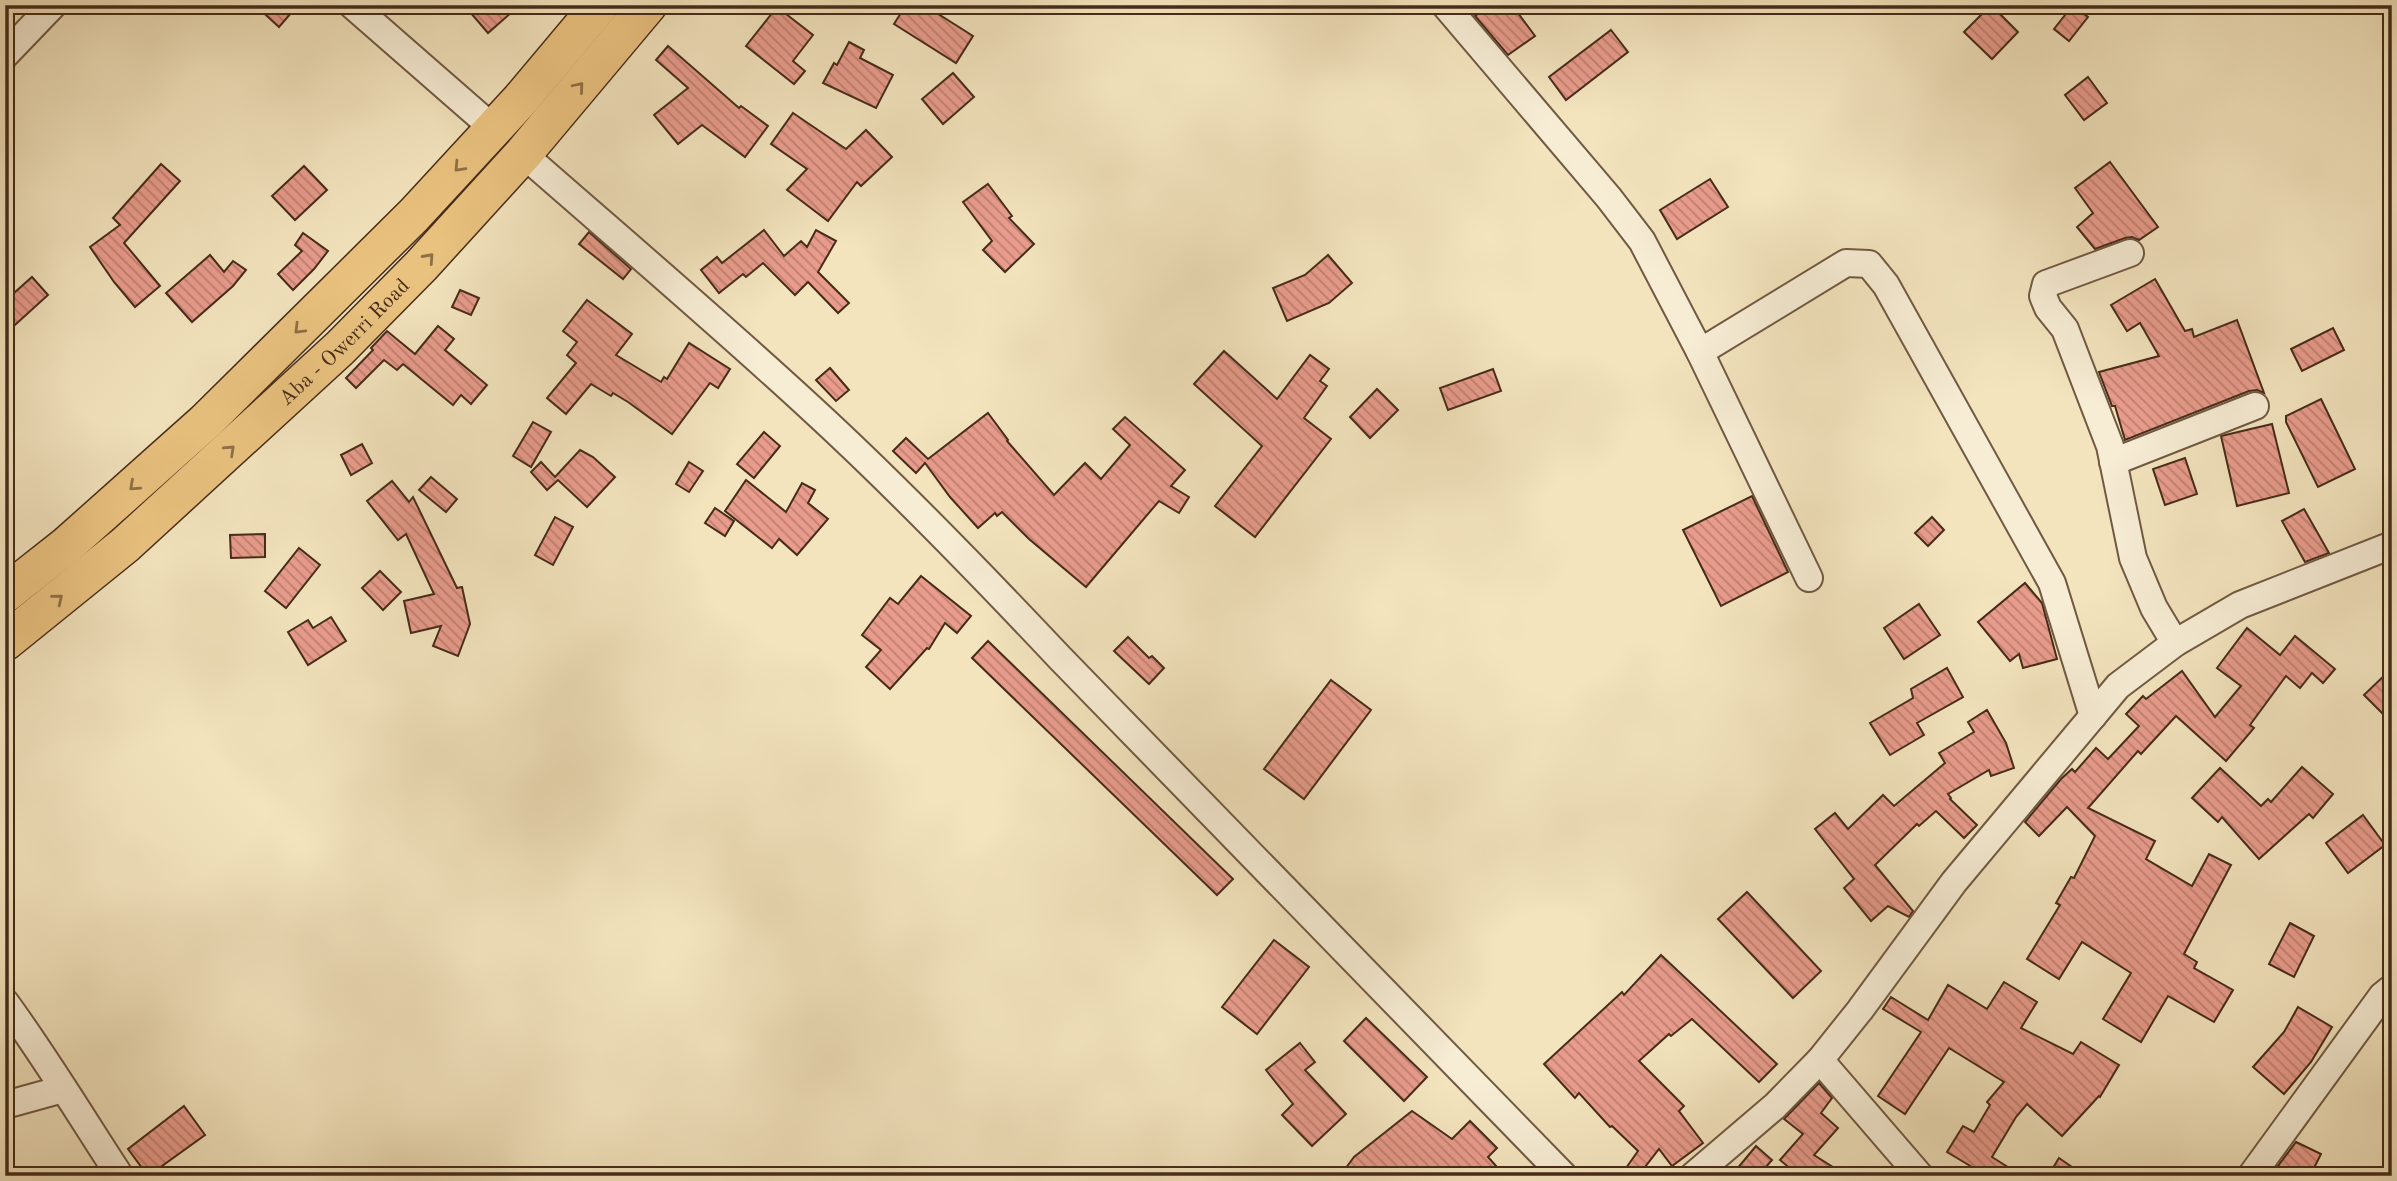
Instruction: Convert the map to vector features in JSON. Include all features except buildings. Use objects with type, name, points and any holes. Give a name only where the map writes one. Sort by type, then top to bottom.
[{"type":"highway","name":"Aba - Owerri Road","points":[[5,594],[67,545],[206,421],[414,215],[494,129],[600,5]]},
{"type":"highway","name":"Aba - Owerri Road","points":[[5,642],[125,545],[330,357],[421,266],[523,154],[648,5]]},
{"type":"street","points":[[5,55],[53,5]]},
{"type":"street","points":[[352,5],[494,129]]},
{"type":"street","points":[[1445,5],[1609,198],[1642,241],[1700,352],[1809,578]]},
{"type":"street","points":[[523,154],[813,409],[864,458],[983,576],[1564,1176]]},
{"type":"street","points":[[2130,253],[2046,284],[2043,296],[2048,308],[2065,330],[2110,446],[2133,558],[2154,608],[2175,643]]},
{"type":"street","points":[[1700,352],[1846,263],[1869,264],[1885,285],[2052,583],[2093,716]]},
{"type":"street","points":[[2113,462],[2255,406]]},
{"type":"street","points":[[1693,1176],[1775,1106],[1820,1060],[1860,1010],[1947,890],[2119,686],[2175,643],[2240,605],[2392,545]]},
{"type":"street","points":[[2251,1176],[2382,996],[2392,988]]},
{"type":"street","points":[[5,1002],[45,1057],[63,1090],[120,1176]]},
{"type":"street","points":[[1820,1060],[1920,1176]]},
{"type":"street","points":[[5,1105],[63,1090]]}]
